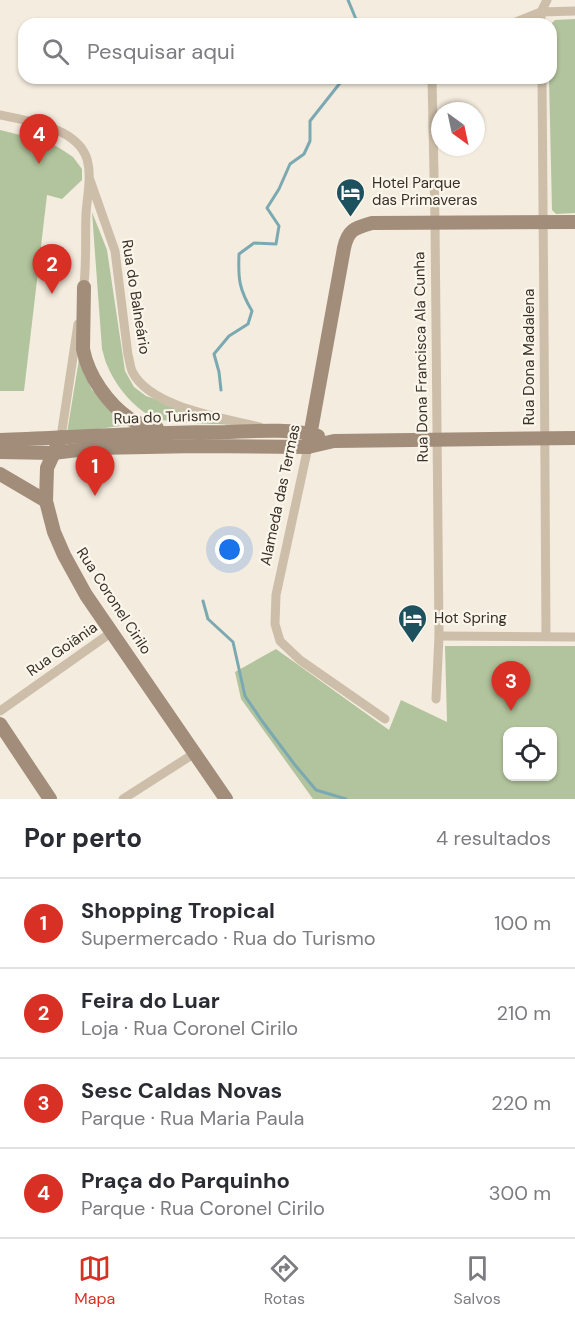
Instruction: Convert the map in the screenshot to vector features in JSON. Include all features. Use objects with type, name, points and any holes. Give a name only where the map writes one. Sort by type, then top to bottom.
[{"type":"main road","points":[[435,222],[575,222]]},
{"type":"main road","name":"Alameda das Termas","points":[[309,441],[347,236],[354,229],[372,223],[435,222]]},
{"type":"main road","points":[[84,287],[83,349],[85,358],[104,396],[131,420],[150,427],[176,432]]},
{"type":"main road","name":"Rua do Turismo","points":[[0,440],[176,432],[277,431],[309,441]]},
{"type":"main road","name":"Rua Coronel Cirilo","points":[[61,437],[47,468],[46,501],[54,532],[64,555],[86,595],[226,799]]},
{"type":"main road","name":"Rua do Turismo","points":[[0,452],[53,453],[107,448],[309,441],[575,438]]},
{"type":"main road","points":[[0,474],[46,501]]},
{"type":"main road","points":[[0,724],[51,799]]},
{"type":"street","points":[[541,18],[541,12],[548,0]]},
{"type":"street","points":[[526,18],[541,12],[575,11]]},
{"type":"street","name":"Rua Dona Francisca Ala Cunha","points":[[432,84],[439,636],[436,699]]},
{"type":"street","name":"Rua Dona Madalena","points":[[542,84],[546,636]]},
{"type":"street","points":[[0,115],[46,126],[65,134],[78,144],[87,160],[89,178],[86,201],[84,287],[61,437]]},
{"type":"street","name":"Rua do Balneário","points":[[89,178],[115,251],[128,355],[132,372],[138,381],[156,396],[170,403],[277,431]]},
{"type":"street","name":"Alameda das Termas","points":[[309,441],[276,595],[275,624],[280,641],[300,660],[385,719]]},
{"type":"street","name":"Rua Goiânia","points":[[0,711],[112,632]]},
{"type":"street","points":[[439,636],[575,637]]},
{"type":"street","points":[[123,799],[195,753]]},
{"type":"green space","points":[[575,19],[575,213],[556,214],[552,210],[549,84],[557,84],[557,20]]},
{"type":"green space","points":[[0,130],[49,142],[73,157],[82,169],[82,180],[62,199],[47,195],[24,391],[0,391]]},
{"type":"green space","points":[[92,212],[107,250],[125,371],[134,387],[146,396],[230,425],[155,418],[134,404],[116,382],[102,349]]},
{"type":"green space","points":[[79,359],[92,390],[122,419],[136,424],[67,433]]},
{"type":"green space","points":[[445,646],[575,646],[575,799],[313,799],[241,699],[235,672],[276,649],[389,730],[401,700],[447,722]]},
{"type":"waterway","points":[[348,0],[356,18]]},
{"type":"waterway","points":[[221,390],[214,354],[229,336],[248,324],[252,311],[240,284],[239,254],[254,243],[276,244],[279,226],[267,208],[279,189],[290,164],[304,154],[310,141],[310,121],[339,84]]},
{"type":"waterway","points":[[203,601],[208,619],[233,642],[245,696],[262,721],[316,790],[346,799]]},
{"type":"place","name":"Praça do Parquinho","points":[[39,164]]},
{"type":"place","name":"Hotel Parque das Primaveras","points":[[351,218]]},
{"type":"place","name":"Feira do Luar","points":[[52,294]]},
{"type":"place","name":"Shopping Tropical","points":[[95,496]]},
{"type":"place","name":"Hot Spring","points":[[413,644]]},
{"type":"place","name":"Sesc Caldas Novas","points":[[511,711]]}]
